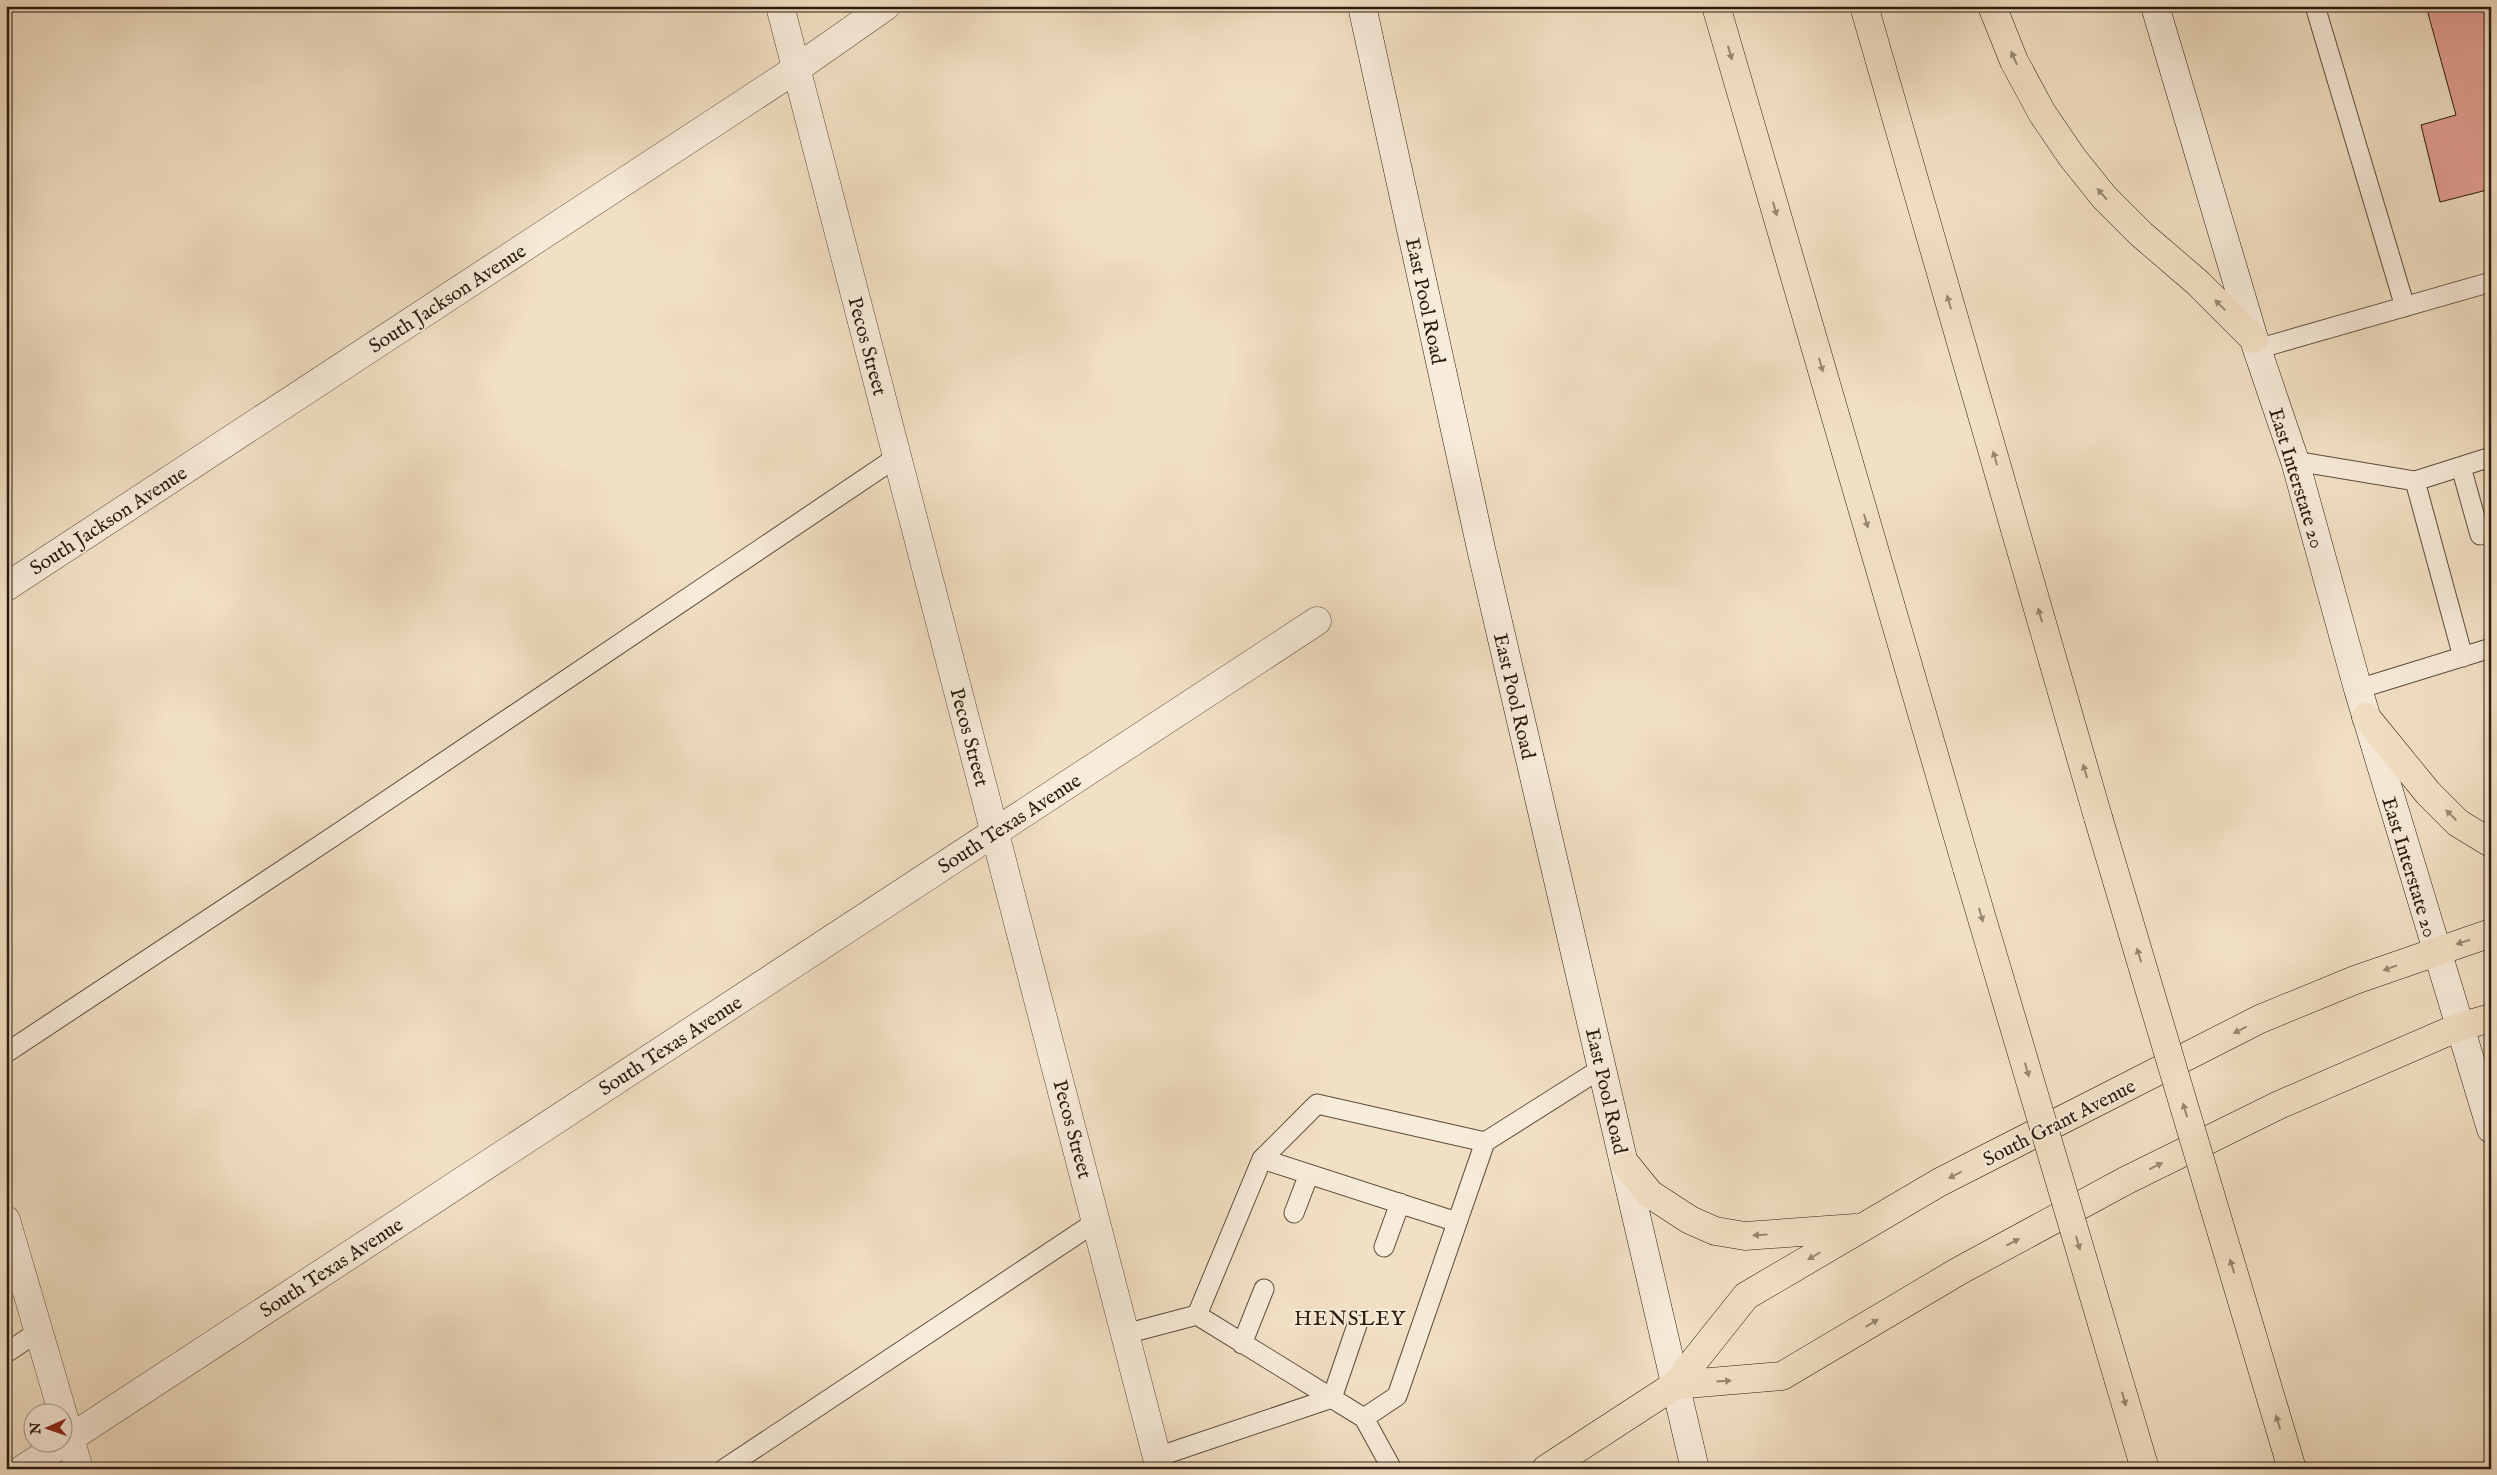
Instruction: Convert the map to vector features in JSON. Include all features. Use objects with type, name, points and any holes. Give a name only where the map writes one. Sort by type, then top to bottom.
[{"type":"main road","points":[[1716,6],[1967,868],[2145,1469]]},
{"type":"main road","points":[[1864,6],[2098,818],[2292,1469]]},
{"type":"main road","points":[[1992,6],[2014,61],[2042,113],[2072,157],[2104,197],[2140,234],[2198,283],[2256,344]]},
{"type":"main road","points":[[2366,717],[2428,793],[2458,823],[2491,843]]},
{"type":"main road","name":"South Grant Avenue","points":[[1546,1469],[1675,1384],[1746,1296],[1940,1182],[2260,1019],[2355,980],[2491,933]]},
{"type":"main road","name":"South Grant Avenue","points":[[1675,1384],[1782,1376],[1959,1271],[2125,1181],[2279,1105],[2459,1027],[2491,1018]]},
{"type":"main road","points":[[1624,1162],[1650,1194],[1690,1220],[1715,1231],[1746,1236],[1862,1228]]},
{"type":"street","name":"Pecos Street","points":[[780,6],[1097,1221],[1158,1463]]},
{"type":"street","name":"South Jackson Avenue","points":[[6,587],[796,70],[886,6]]},
{"type":"street","name":"East Pool Road","points":[[1362,6],[1482,553],[1695,1469]]},
{"type":"street","name":"East Interstate 20","points":[[2155,6],[2256,344],[2294,461],[2366,717],[2435,951],[2491,1129]]},
{"type":"street","name":"South Texas Avenue","points":[[72,1436],[1317,621]]},
{"type":"street","points":[[6,1220],[60,1402]]},
{"type":"street","points":[[72,1443],[80,1469]]},
{"type":"street","name":"South Texas Avenue","points":[[22,1469],[48,1452]]},
{"type":"lane","points":[[2315,6],[2405,307]]},
{"type":"lane","points":[[2256,344],[2405,307],[2491,282]]},
{"type":"lane","points":[[6,1053],[326,842],[897,457]]},
{"type":"lane","points":[[2294,461],[2415,481],[2491,457]]},
{"type":"lane","points":[[2461,467],[2480,535]]},
{"type":"lane","points":[[2415,481],[2463,657]]},
{"type":"lane","points":[[2358,689],[2491,648]]},
{"type":"lane","points":[[1364,1418],[1397,1396],[1485,1142],[1602,1068]]},
{"type":"lane","points":[[1197,1315],[1262,1159],[1317,1104],[1485,1142]]},
{"type":"lane","points":[[1262,1159],[1457,1222]]},
{"type":"lane","points":[[1294,1213],[1309,1174]]},
{"type":"lane","points":[[1384,1247],[1400,1203]]},
{"type":"lane","points":[[724,1469],[1097,1221]]},
{"type":"lane","points":[[1242,1344],[1264,1290]]},
{"type":"lane","points":[[1125,1334],[1197,1315],[1364,1418],[1392,1469]]},
{"type":"lane","points":[[1332,1398],[1357,1325]]},
{"type":"lane","points":[[6,1353],[39,1331]]},
{"type":"lane","points":[[1158,1463],[1332,1398]]},
{"type":"building","points":[[2426,6],[2491,6],[2491,189],[2440,202],[2421,125],[2456,115]]},
{"type":"district","name":"HENSLEY","points":[[1350,1318]]}]
